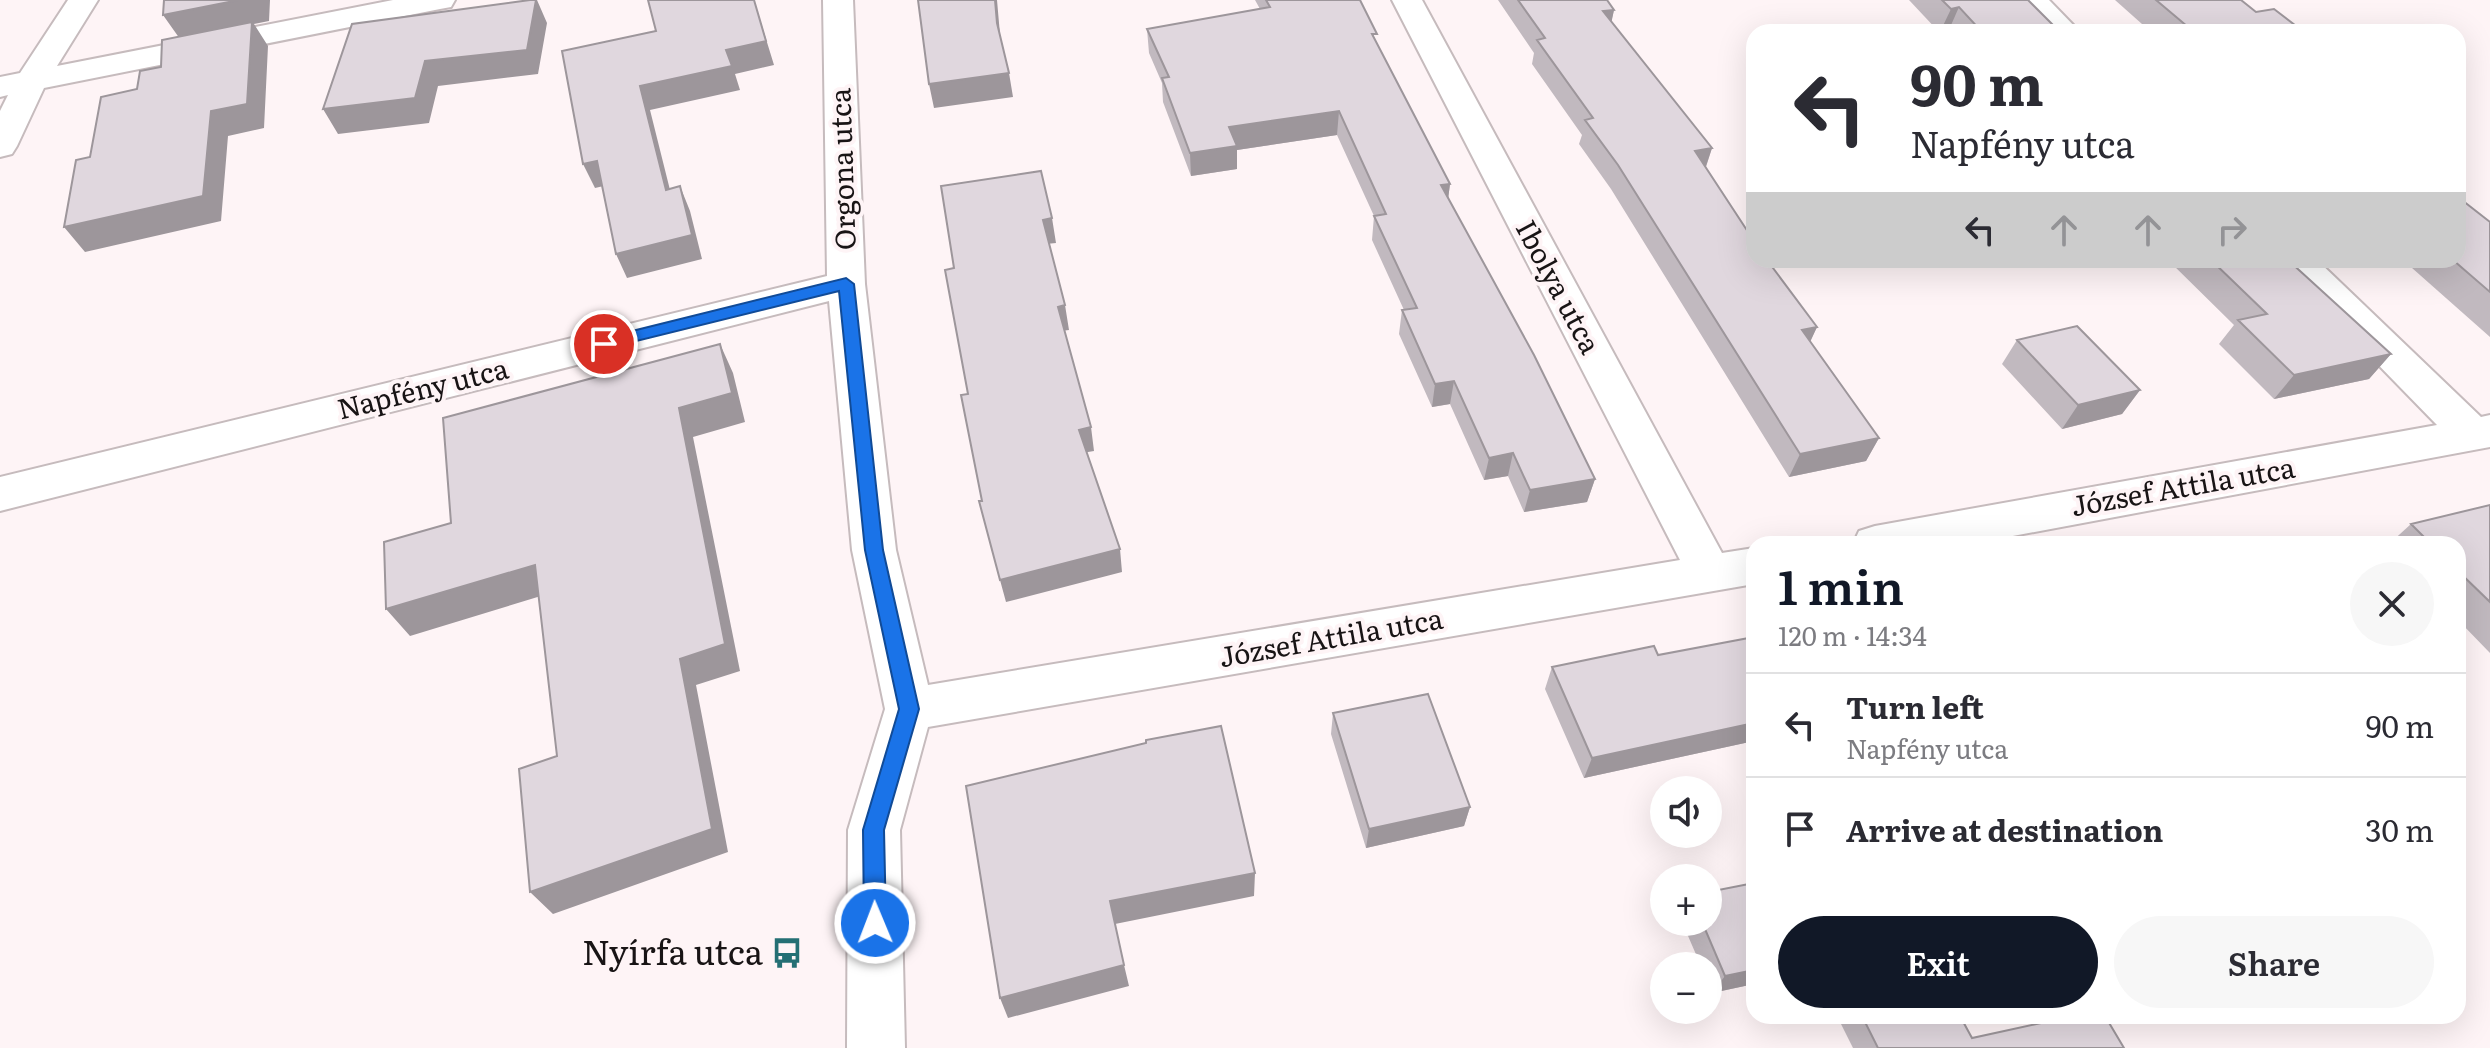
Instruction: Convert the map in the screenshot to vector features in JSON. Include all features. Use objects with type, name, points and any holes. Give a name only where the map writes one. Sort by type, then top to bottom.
[{"type":"street","points":[[0,146],[16,84],[83,0]]},
{"type":"street","points":[[16,84],[440,0]]},
{"type":"street","name":"Orgona utca","points":[[838,0],[846,284],[874,550],[909,709],[874,830],[876,1048]]},
{"type":"street","name":"Ibolya utca","points":[[1407,0],[1732,570]]},
{"type":"street","points":[[2032,0],[2056,24]]},
{"type":"street","points":[[2304,268],[2481,433]]},
{"type":"street","name":"Napfény utca","points":[[0,494],[846,284]]},
{"type":"street","name":"József Attila utca","points":[[1919,536],[2481,433]]},
{"type":"street","name":"József Attila utca","points":[[909,709],[1732,570]]},
{"type":"building","points":[[164,0],[239,0],[163,15]]},
{"type":"building","points":[[536,0],[527,50],[425,61],[415,98],[323,109],[352,24]]},
{"type":"building","points":[[648,0],[754,0],[766,41],[726,50],[732,66],[640,86],[666,190],[680,186],[692,235],[616,254],[597,161],[583,164],[562,51],[656,31]]},
{"type":"building","points":[[918,0],[995,0],[1009,73],[929,84]]},
{"type":"building","points":[[1266,0],[1360,0],[1377,34],[1372,34],[1450,184],[1441,185],[1534,355],[1595,479],[1530,490],[1513,453],[1489,458],[1454,381],[1435,384],[1402,310],[1417,308],[1374,216],[1386,214],[1339,111],[1229,127],[1237,146],[1190,153],[1162,78],[1169,77],[1147,29],[1270,7]]},
{"type":"building","points":[[1518,0],[1607,0],[1614,10],[1603,11],[1712,148],[1695,151],[1746,229],[1746,268],[1773,268],[1817,327],[1802,330],[1879,438],[1800,454],[1618,165],[1585,120],[1593,118],[1537,40],[1545,38]]},
{"type":"building","points":[[1942,0],[2028,0],[2052,24],[1975,24],[1959,7],[1951,9]]},
{"type":"building","points":[[2156,0],[2241,0],[2256,12],[2274,9],[2294,24],[2184,24]]},
{"type":"building","points":[[252,22],[247,104],[211,111],[203,196],[64,227],[76,160],[90,157],[101,97],[137,89],[140,71],[161,67],[162,40]]},
{"type":"building","points":[[1041,171],[1052,218],[1043,220],[1065,305],[1058,307],[1091,427],[1079,430],[1120,549],[1000,580],[979,501],[982,501],[961,395],[968,394],[945,270],[954,268],[941,186]]},
{"type":"building","points":[[2466,203],[2490,222],[2490,292],[2462,268],[2466,268]]},
{"type":"building","points":[[2219,268],[2297,268],[2391,354],[2294,375],[2238,320],[2267,314]]},
{"type":"building","points":[[2077,326],[2140,390],[2078,405],[2017,340]]},
{"type":"building","points":[[720,344],[732,393],[679,408],[725,644],[680,659],[712,829],[530,892],[519,769],[557,756],[535,565],[386,609],[384,542],[451,523],[443,418]]},
{"type":"building","points":[[2490,505],[2490,602],[2466,579],[2466,536],[2423,536],[2411,524]]},
{"type":"building","points":[[1746,638],[1746,725],[1592,758],[1552,667],[1654,646],[1658,655]]},
{"type":"building","points":[[1428,694],[1470,807],[1369,829],[1333,713]]},
{"type":"building","points":[[1221,726],[1255,873],[1110,901],[1124,965],[1000,998],[966,786],[1146,743],[1146,740]]},
{"type":"building","points":[[1746,885],[1746,972],[1725,976],[1722,952],[1715,952],[1708,936],[1722,936],[1722,889]]},
{"type":"building","points":[[1866,1024],[1964,1024],[1972,1038],[2036,1024],[2110,1024],[2124,1048],[1878,1048]]},
{"type":"place","name":"Nyírfa utca","points":[[787,953]]},
{"type":"route","points":[[604,344],[846,284],[874,550],[909,709],[874,830],[875,923]]}]
